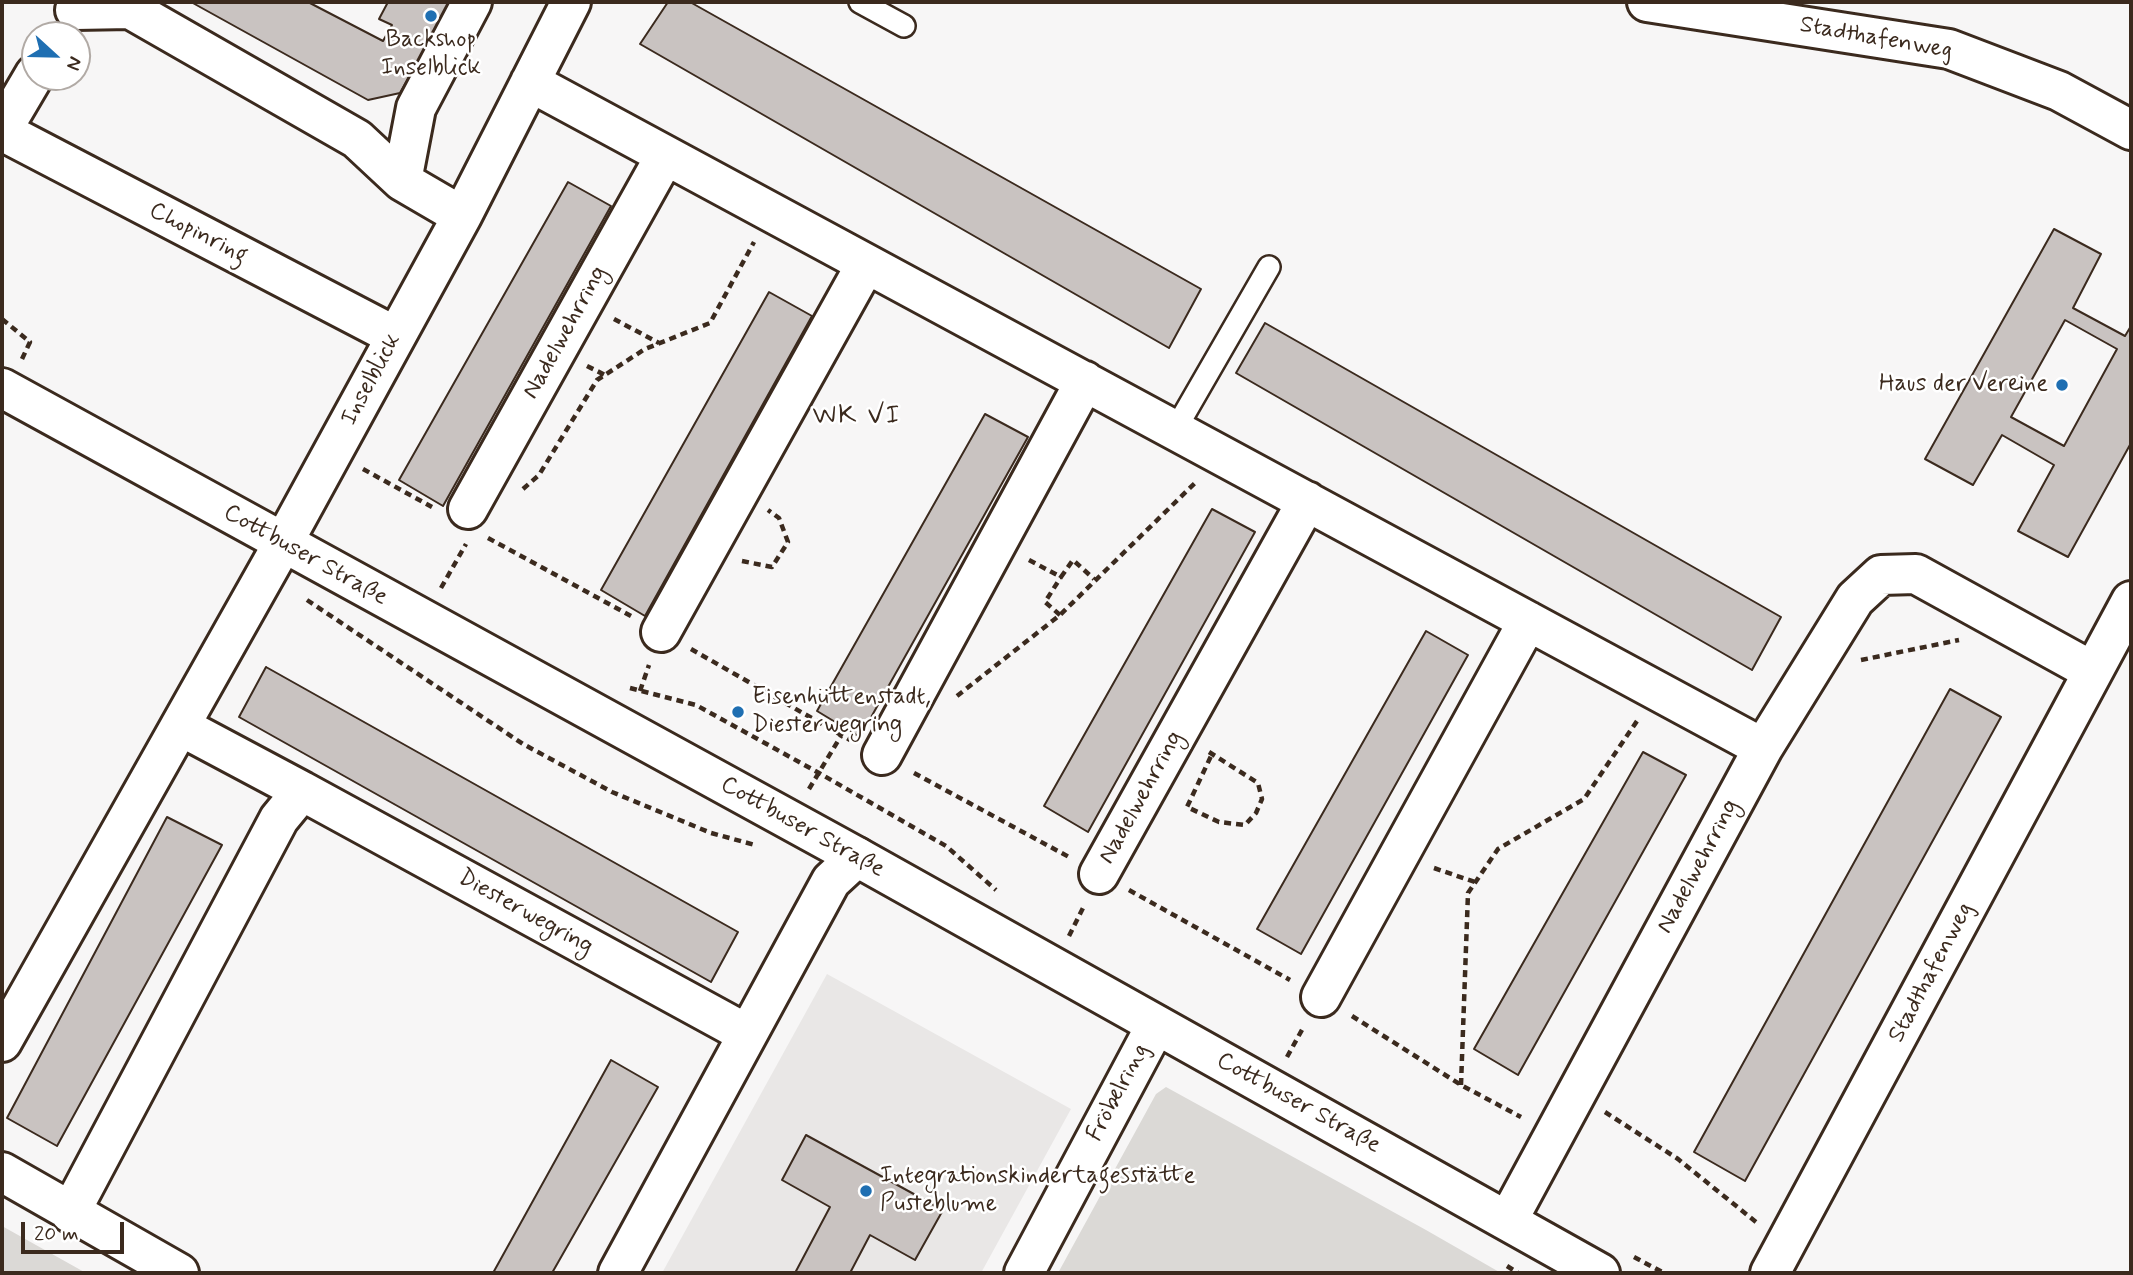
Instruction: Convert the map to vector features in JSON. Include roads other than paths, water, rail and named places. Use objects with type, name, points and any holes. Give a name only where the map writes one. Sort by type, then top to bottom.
[{"type":"street","points":[[402,181],[416,108],[472,2]]},
{"type":"street","name":"Inselblick","points":[[274,559],[462,216],[571,2]]},
{"type":"street","name":"Stadthafenweg","points":[[1647,2],[1949,49],[2059,91],[2131,130]]},
{"type":"street","points":[[71,16],[130,9],[358,139],[402,181],[462,216]]},
{"type":"street","points":[[530,82],[1763,748],[1855,599],[1881,575],[1916,574],[2092,671]]},
{"type":"street","points":[[2,131],[25,91]]},
{"type":"street","name":"Chopinring","points":[[2,131],[395,336]]},
{"type":"street","name":"Nadelwehrring","points":[[460,517],[665,156]]},
{"type":"street","points":[[661,632],[866,264]]},
{"type":"street","name":"Cottbuser Straße","points":[[10,377],[274,559],[857,858],[1600,1273]]},
{"type":"street","points":[[882,755],[1085,381]]},
{"type":"street","name":"Nadelwehrring","points":[[1099,874],[1307,501]]},
{"type":"street","points":[[2,1042],[274,559]]},
{"type":"street","name":"Stadthafenweg","points":[[1778,1259],[2131,601]]},
{"type":"street","points":[[1321,997],[1528,621]]},
{"type":"street","name":"Diesterwegring","points":[[180,726],[747,1034]]},
{"type":"street","name":"Nadelwehrring","points":[[1508,1220],[1556,1136],[1763,748]]},
{"type":"street","points":[[70,1213],[279,819],[302,791]]},
{"type":"street","points":[[618,1273],[831,881],[857,858]]},
{"type":"street","name":"Fröbelring","points":[[1024,1273],[1156,1025]]},
{"type":"street","points":[[2,1172],[178,1273]]},
{"type":"lane","points":[[860,2],[904,26]]},
{"type":"lane","points":[[1175,430],[1269,267]]},
{"type":"place","name":"Backshop Inselblick","points":[[431,16]]},
{"type":"place","name":"Haus der Vereine","points":[[2062,385]]},
{"type":"place","name":"Eisenhüttenstadt, Diesterwegring","points":[[738,712]]},
{"type":"place","name":"Integrationskindertagesstätte Pusteblume","points":[[866,1191]]},
{"type":"district","name":"WK VI","points":[[857,418]]}]
